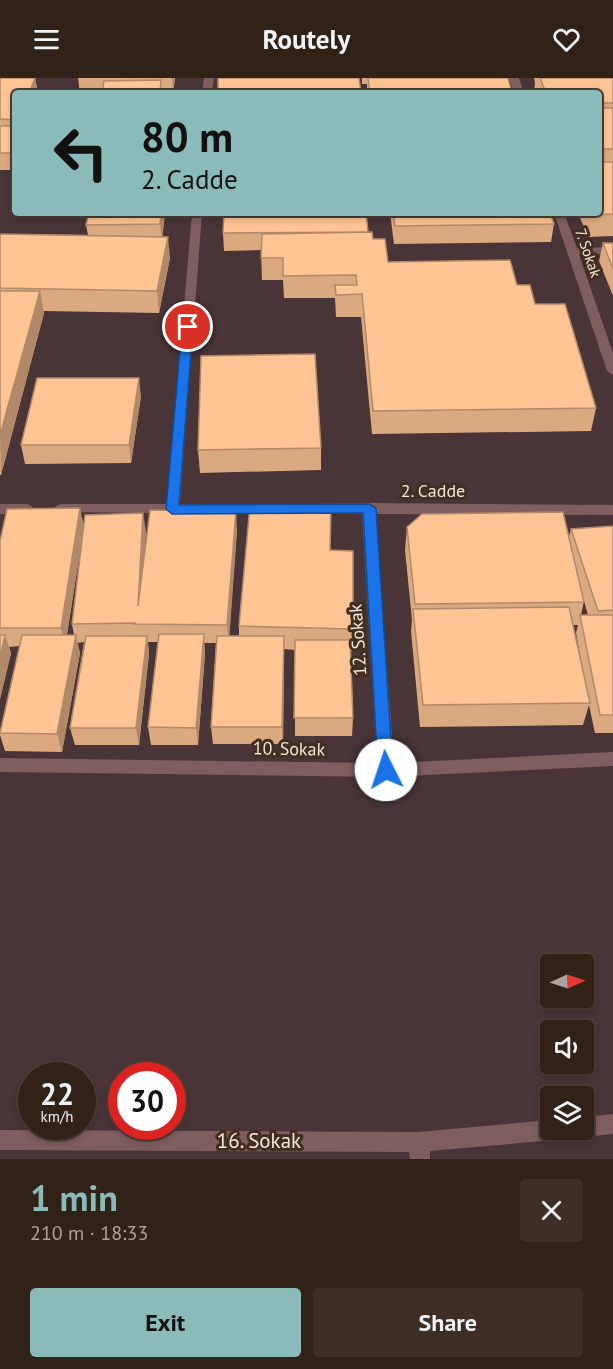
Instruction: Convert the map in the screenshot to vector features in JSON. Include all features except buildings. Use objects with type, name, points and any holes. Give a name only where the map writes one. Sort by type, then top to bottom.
[{"type":"street","points":[[172,509],[197,216]]},
{"type":"street","name":"7. Sokak","points":[[560,216],[613,371]]},
{"type":"street","points":[[572,252],[613,250]]},
{"type":"street","name":"12. Sokak","points":[[369,508],[386,770]]},
{"type":"street","points":[[0,509],[277,509]]},
{"type":"street","name":"2. Cadde","points":[[300,509],[613,510]]},
{"type":"street","name":"10. Sokak","points":[[0,765],[386,770],[613,759]]},
{"type":"street","points":[[594,1126],[613,1124]]},
{"type":"street","name":"16. Sokak","points":[[0,1140],[419,1150],[540,1132]]},
{"type":"shaded area","points":[[0,78],[613,78],[613,1159],[0,1159]]},
{"type":"route","points":[[188,327],[172,509],[369,508],[386,770]]}]
